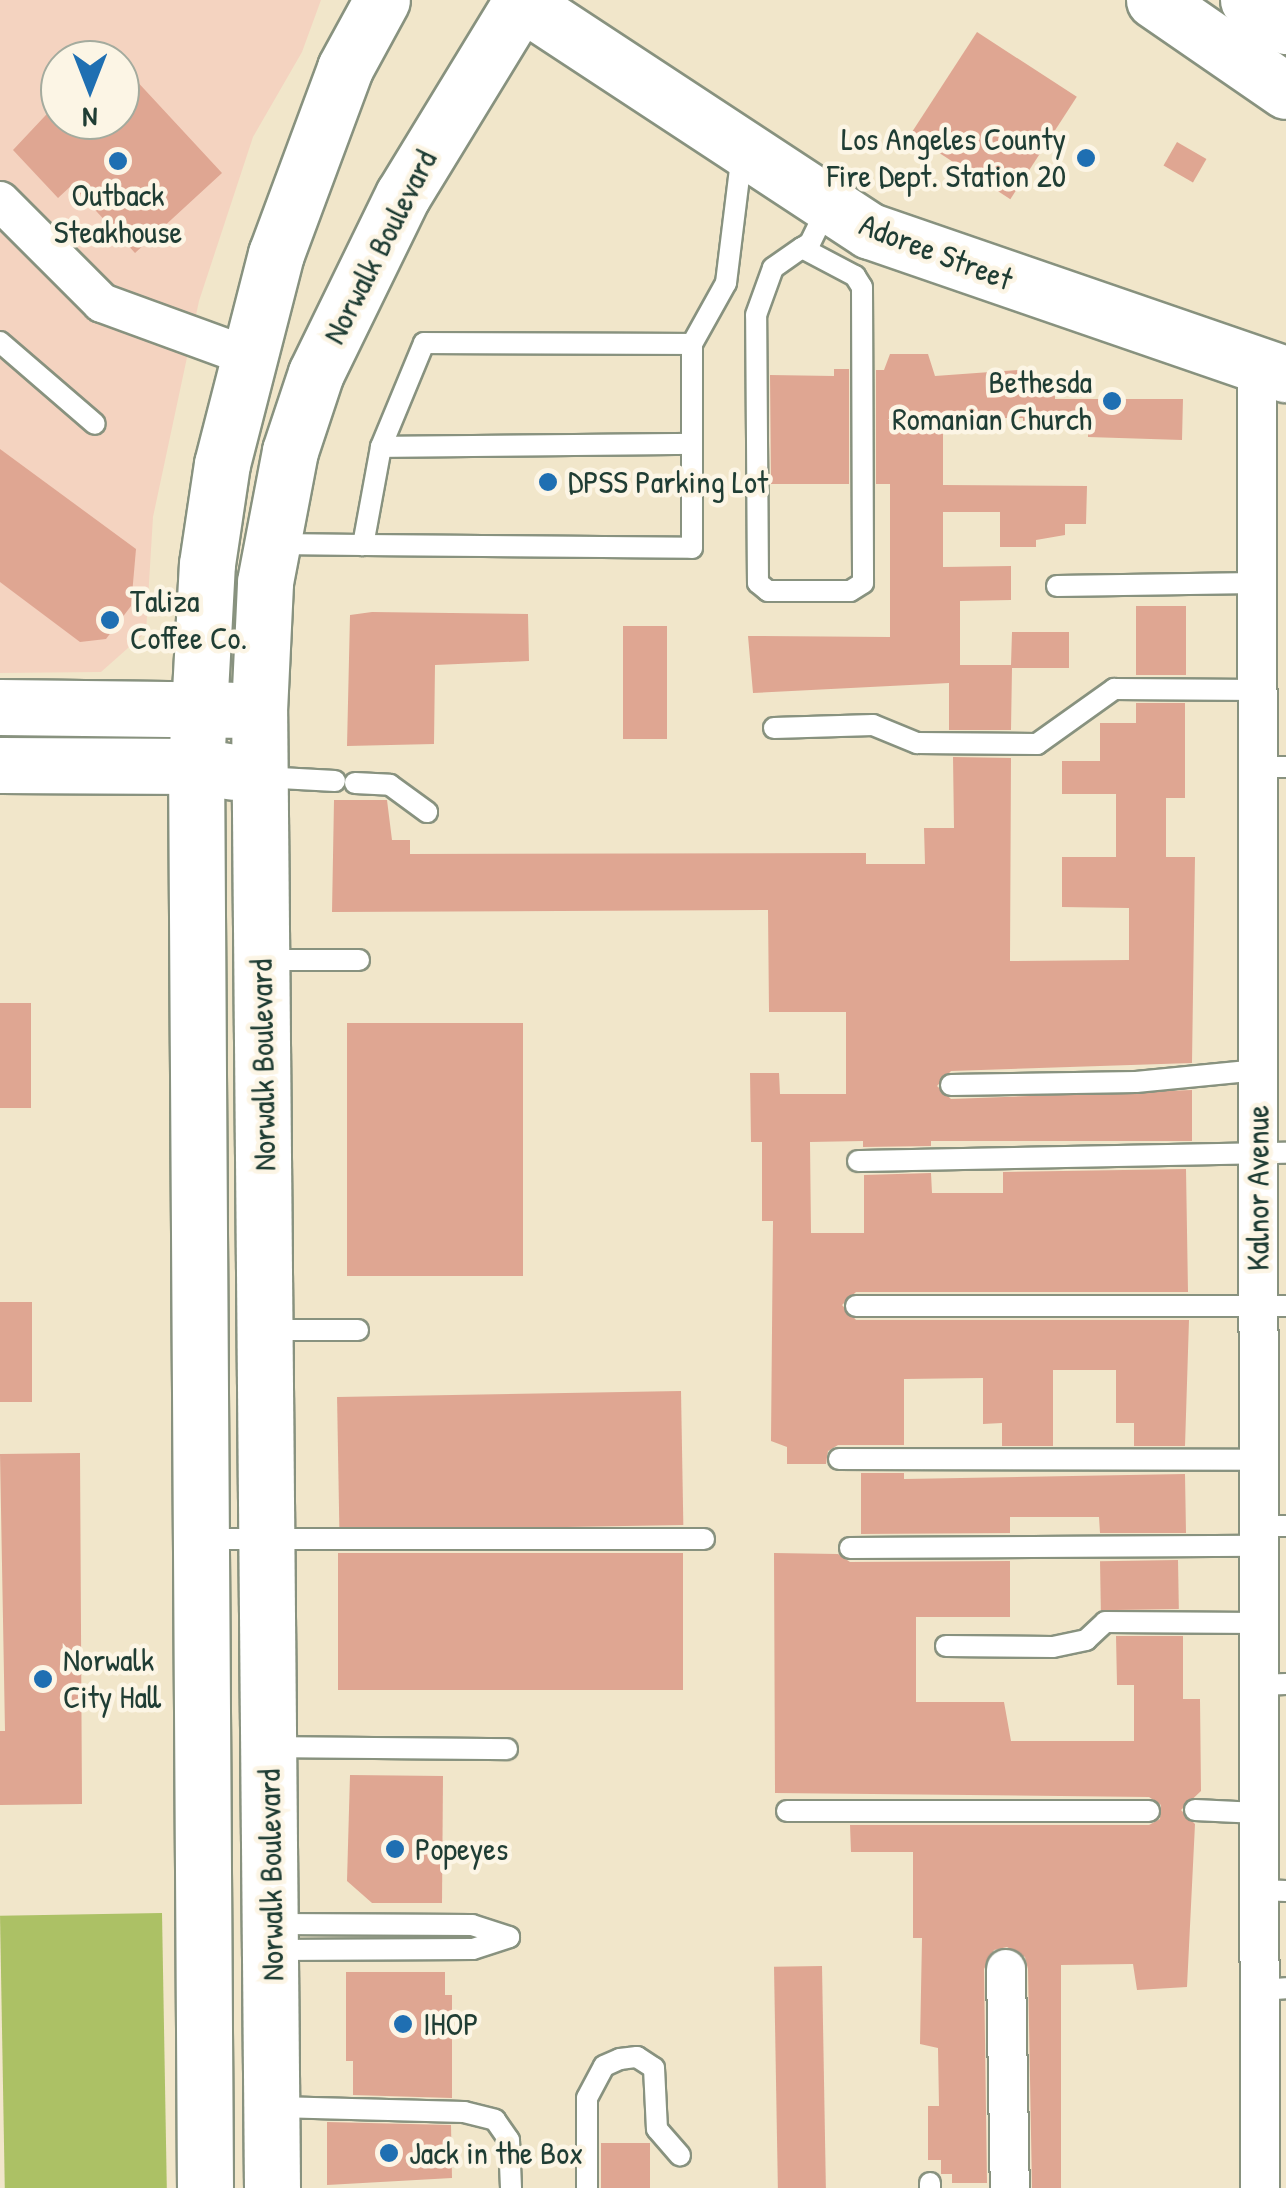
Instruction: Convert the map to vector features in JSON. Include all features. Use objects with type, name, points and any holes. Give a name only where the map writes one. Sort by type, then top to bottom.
[{"type":"main road","name":"Norwalk Boulevard","points":[[205,2188],[196,766],[206,564],[247,356],[311,156],[346,68],[382,0]]},
{"type":"main road","points":[[1154,0],[1286,91]]},
{"type":"main road","points":[[1248,0],[1286,26]]},
{"type":"main road","name":"Norwalk Boulevard","points":[[272,2188],[259,711],[270,544],[316,373],[403,196],[520,1]]},
{"type":"main road","name":"Adoree Street","points":[[520,1],[742,152],[814,228],[870,231],[1272,370]]},
{"type":"main road","points":[[0,707],[259,711]]},
{"type":"main road","points":[[0,765],[196,766],[260,777]]},
{"type":"street","points":[[0,201],[102,303],[247,356]]},
{"type":"street","name":"Kalnor Avenue","points":[[1260,2188],[1273,1989],[1273,1891],[1258,1813],[1273,1684],[1259,1623],[1268,1533],[1259,1460],[1272,1306],[1272,1154],[1258,1070],[1272,767],[1258,690],[1258,583],[1272,370]]},
{"type":"street","points":[[1006,1969],[1010,2188]]},
{"type":"lane","points":[[270,544],[692,548],[692,344],[726,284],[742,152]]},
{"type":"lane","points":[[814,228],[862,288],[863,583],[850,592],[768,592],[758,583],[756,315],[773,268],[814,228]]},
{"type":"lane","points":[[0,342],[95,424]]},
{"type":"lane","points":[[363,546],[382,446],[424,343],[692,344]]},
{"type":"lane","points":[[382,446],[691,444]]},
{"type":"lane","points":[[1057,586],[1258,583]]},
{"type":"lane","points":[[774,728],[872,725],[917,742],[1038,744],[1061,733],[1114,689],[1258,690]]},
{"type":"lane","points":[[260,777],[390,784],[427,812]]},
{"type":"lane","points":[[262,960],[359,960]]},
{"type":"lane","points":[[951,1085],[1136,1082],[1258,1070]]},
{"type":"lane","points":[[858,1161],[1272,1154]]},
{"type":"lane","points":[[856,1306],[1272,1306]]},
{"type":"lane","points":[[266,1330],[358,1330]]},
{"type":"lane","points":[[839,1459],[1259,1460]]},
{"type":"lane","points":[[850,1548],[1268,1533]]},
{"type":"lane","points":[[198,1538],[704,1538]]},
{"type":"lane","points":[[946,1646],[1053,1646],[1086,1640],[1105,1622],[1259,1623]]},
{"type":"lane","points":[[270,1747],[507,1750]]},
{"type":"lane","points":[[1195,1810],[1258,1813]]},
{"type":"lane","points":[[787,1811],[1149,1811]]},
{"type":"lane","points":[[472,1925],[509,1937],[473,1949],[272,1937],[472,1925]]},
{"type":"lane","points":[[586,2188],[587,2098],[604,2066],[620,2059],[637,2057],[654,2068],[656,2129],[680,2155]]},
{"type":"lane","points":[[272,2107],[464,2112],[495,2120],[509,2140],[511,2188]]},
{"type":"shaded area","points":[[0,0],[321,0],[302,52],[253,137],[199,301],[153,517],[146,632],[101,672],[0,673]]},
{"type":"green space","points":[[162,1913],[167,2188],[5,2188],[0,1916]]},
{"type":"building","points":[[977,32],[1077,97],[1010,199],[911,134]]},
{"type":"building","name":"Outback Steakhouse","points":[[140,85],[222,173],[135,253],[72,185],[58,198],[13,150],[40,121],[40,140],[140,140]]},
{"type":"building","points":[[1177,142],[1206,159],[1193,182],[1164,165]]},
{"type":"building","points":[[890,354],[928,354],[935,376],[1032,369],[1032,382],[1055,382],[1055,399],[1183,399],[1182,440],[1088,437],[1088,428],[1023,429],[1023,418],[943,418],[943,485],[1087,486],[1086,524],[1065,524],[1065,535],[1036,540],[1036,547],[1000,547],[1000,512],[943,512],[943,567],[1011,566],[1011,600],[960,601],[960,665],[1011,665],[1012,632],[1069,632],[1069,668],[1012,668],[1011,730],[949,730],[949,683],[753,693],[748,636],[890,637],[890,484],[876,484],[876,370],[884,370]]},
{"type":"building","points":[[834,369],[849,369],[849,484],[771,484],[770,375],[834,376]]},
{"type":"building","points":[[0,449],[136,549],[131,606],[106,639],[80,642],[0,582]]},
{"type":"building","points":[[1136,606],[1186,606],[1186,675],[1136,675]]},
{"type":"building","points":[[528,614],[529,661],[435,665],[434,744],[347,746],[350,615]]},
{"type":"building","points":[[623,626],[667,626],[667,739],[623,739]]},
{"type":"building","points":[[1136,703],[1185,703],[1185,798],[1166,798],[1166,857],[1195,857],[1192,1063],[951,1071],[937,1086],[951,1099],[1192,1090],[1192,1141],[931,1141],[931,1146],[863,1147],[863,1141],[810,1142],[811,1233],[864,1233],[864,1175],[931,1173],[932,1193],[1003,1193],[1003,1172],[1186,1169],[1188,1292],[856,1292],[842,1305],[856,1320],[1189,1320],[1185,1446],[1134,1446],[1134,1423],[1116,1423],[1116,1370],[1053,1370],[1053,1446],[1002,1446],[1002,1423],[983,1424],[983,1378],[904,1379],[904,1445],[838,1445],[828,1451],[826,1464],[787,1464],[787,1447],[771,1441],[773,1221],[762,1221],[762,1142],[751,1142],[750,1073],[779,1073],[780,1094],[846,1094],[846,1012],[769,1012],[768,910],[332,912],[334,800],[387,800],[392,840],[410,840],[410,854],[866,853],[866,864],[925,864],[924,828],[954,828],[953,757],[1011,758],[1010,961],[1129,960],[1129,908],[1062,907],[1062,857],[1116,857],[1116,794],[1062,794],[1062,761],[1100,761],[1100,723],[1136,723]]},
{"type":"building","points":[[0,1003],[31,1003],[31,1108],[0,1108]]},
{"type":"building","points":[[347,1023],[523,1023],[523,1276],[347,1276]]},
{"type":"building","points":[[0,1302],[32,1302],[32,1402],[0,1402]]},
{"type":"building","points":[[681,1391],[683,1525],[339,1531],[337,1397]]},
{"type":"building","name":"Norwalk City Hall","points":[[80,1453],[82,1804],[0,1805],[0,1731],[5,1731],[0,1454]]},
{"type":"building","points":[[861,1473],[904,1473],[904,1479],[1185,1474],[1186,1533],[1100,1533],[1099,1517],[1010,1517],[1010,1533],[861,1534]]},
{"type":"building","points":[[338,1553],[683,1553],[683,1690],[338,1690]]},
{"type":"building","points":[[774,1553],[838,1554],[850,1562],[1010,1561],[1010,1617],[916,1617],[916,1702],[1004,1702],[1011,1741],[1134,1741],[1134,1685],[1117,1685],[1116,1636],[1183,1636],[1183,1699],[1200,1699],[1201,1791],[1181,1810],[1195,1824],[1187,1987],[1137,1990],[1133,1964],[1061,1965],[1061,2188],[1032,2188],[1028,1969],[1025,1957],[1007,1947],[994,1950],[984,1969],[987,2183],[952,2183],[952,2174],[941,2174],[941,2160],[928,2160],[928,2106],[939,2106],[938,2048],[920,2044],[922,1938],[913,1938],[913,1852],[851,1852],[850,1825],[1149,1825],[1160,1819],[1161,1805],[1149,1797],[775,1793]]},
{"type":"building","points":[[1178,1560],[1179,1609],[1101,1610],[1100,1561]]},
{"type":"building","name":"Popeyes","points":[[350,1775],[443,1776],[442,1903],[372,1903],[347,1881]]},
{"type":"building","points":[[822,1966],[826,2188],[778,2188],[774,1967]]},
{"type":"building","name":"IHOP","points":[[346,1972],[445,1972],[445,1995],[452,1995],[452,2098],[353,2095],[353,2061],[346,2061]]},
{"type":"building","name":"Jack in the Box","points":[[327,2122],[451,2125],[452,2178],[327,2185]]},
{"type":"building","points":[[601,2143],[650,2143],[650,2188],[601,2188]]},
{"type":"place","name":"Los Angeles County Fire Dept. Station 20","points":[[1086,158]]},
{"type":"place","name":"Outback Steakhouse","points":[[118,161]]},
{"type":"place","name":"Bethesda Romanian Church","points":[[1112,401]]},
{"type":"place","name":"DPSS Parking Lot","points":[[548,482]]},
{"type":"place","name":"Taliza Coffee Co.","points":[[110,620]]},
{"type":"place","name":"Norwalk City Hall","points":[[43,1679]]},
{"type":"place","name":"Popeyes","points":[[395,1849]]},
{"type":"place","name":"IHOP","points":[[403,2024]]},
{"type":"place","name":"Jack in the Box","points":[[389,2153]]}]
